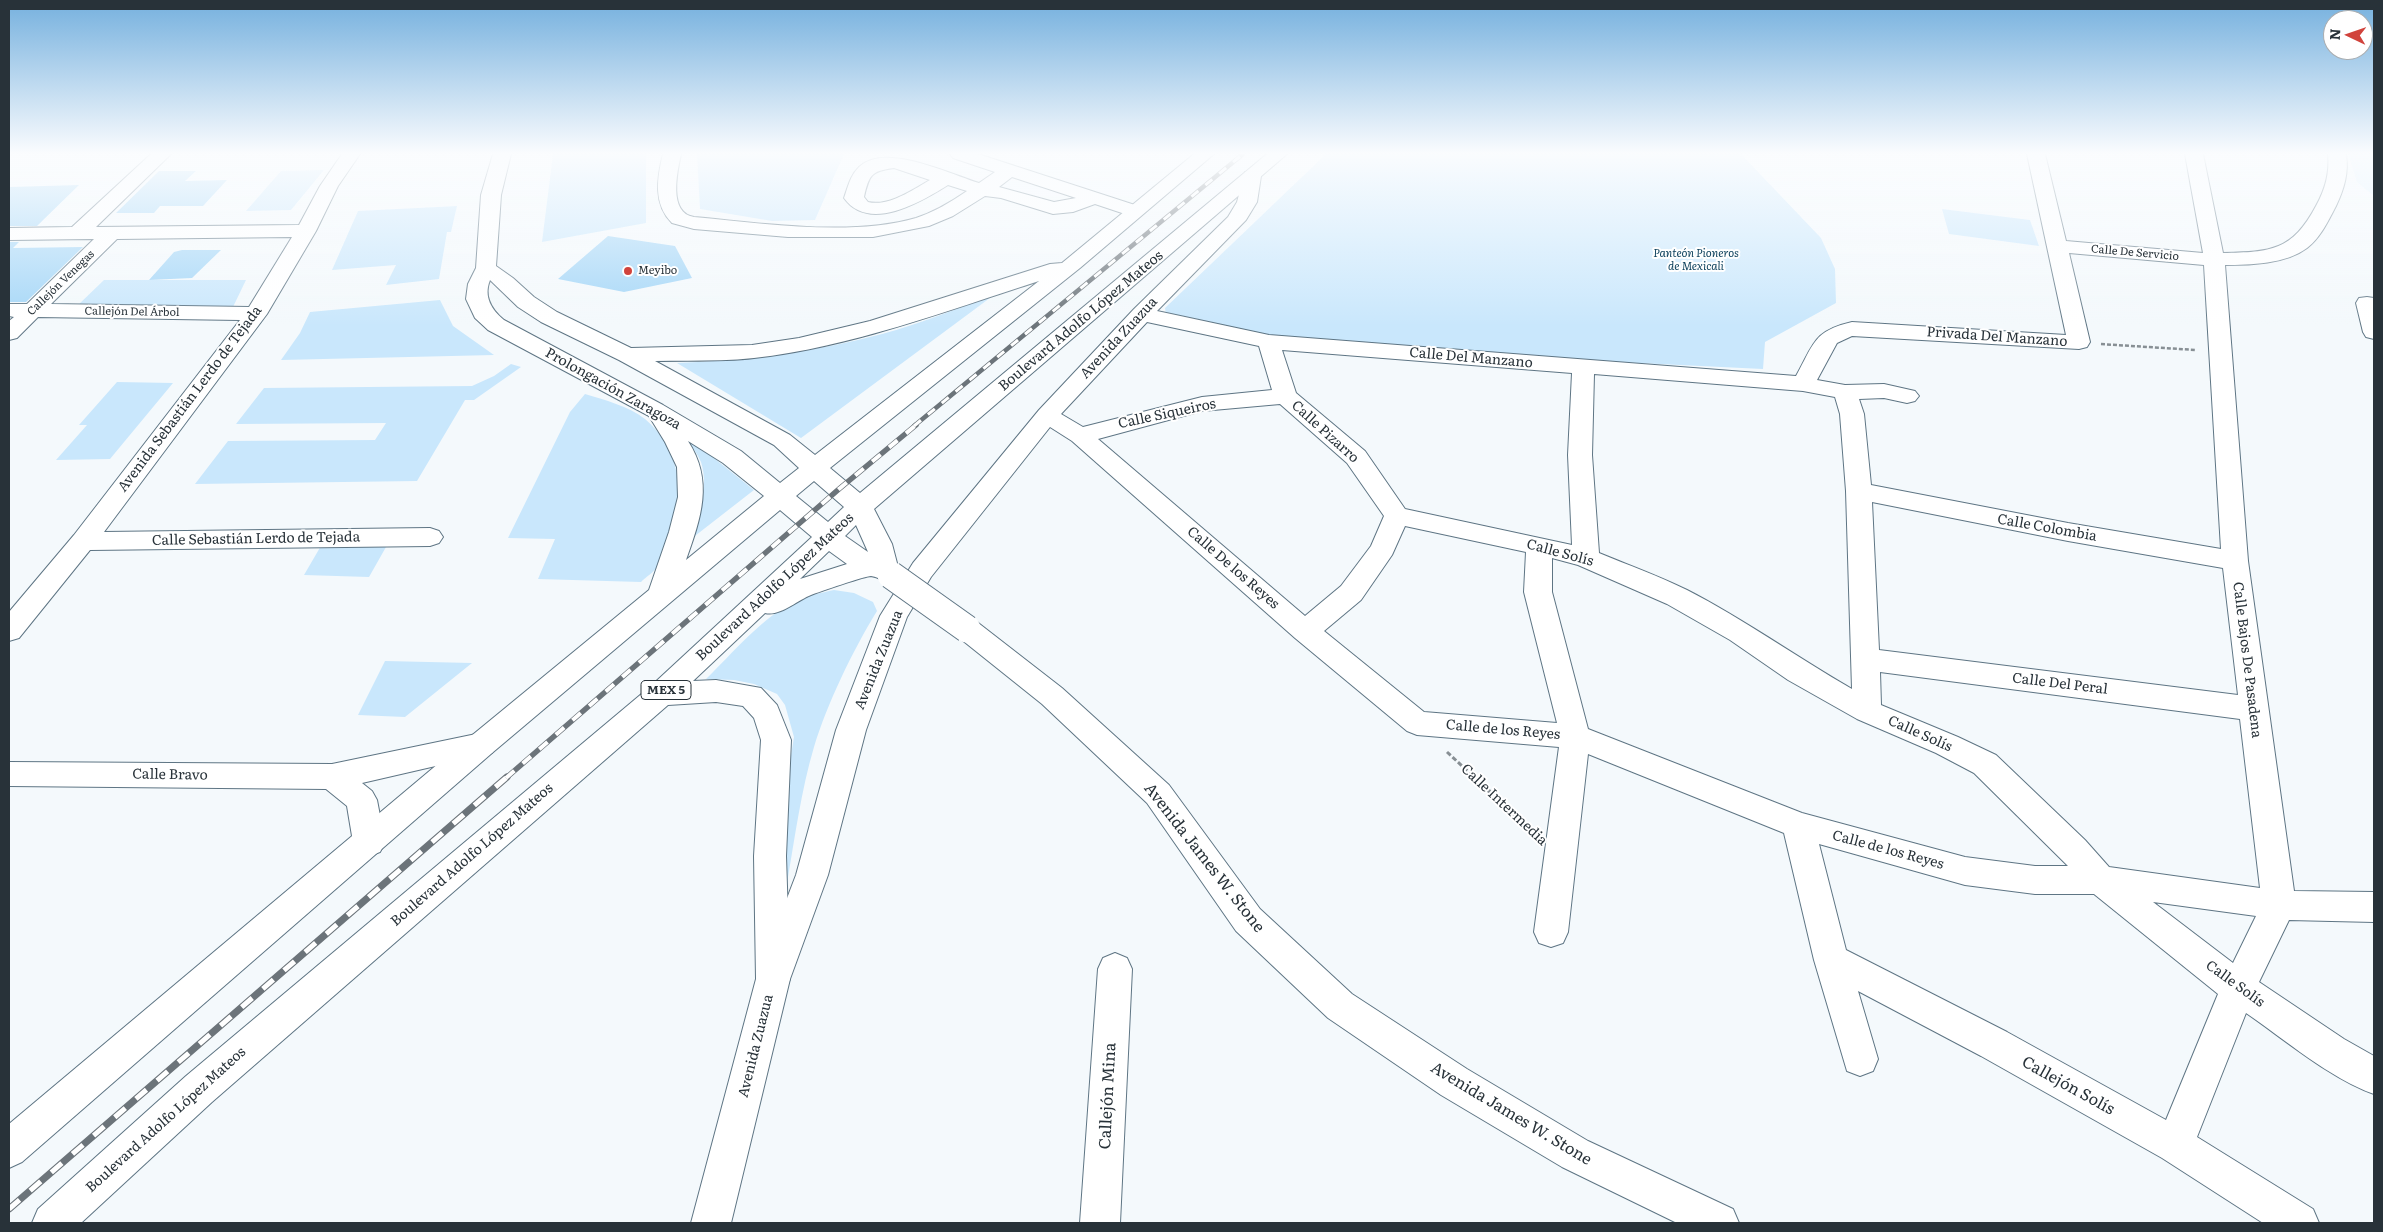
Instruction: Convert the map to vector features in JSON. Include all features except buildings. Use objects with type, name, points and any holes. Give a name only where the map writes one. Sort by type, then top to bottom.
[{"type":"street","name":"Callejón Venegas","points":[[78,233],[101,211]]},
{"type":"street","name":"Avenida Sebastián Lerdo de Tejada","points":[[9,631],[83,541],[256,314],[316,211]]},
{"type":"street","name":"Prolongación Zaragoza","points":[[490,211],[486,268],[478,284],[477,299],[483,313],[496,325],[655,410],[732,457],[828,537]]},
{"type":"street","points":[[672,211],[680,219],[743,228],[874,230],[919,222],[950,211]]},
{"type":"street","name":"Boulevard Adolfo López Mateos","points":[[52,1223],[199,1089],[661,694],[860,507],[1210,211]]},
{"type":"street","name":"Avenida Zuazua","points":[[712,1223],[773,979],[812,875],[851,730],[894,616],[922,570],[1047,415],[1142,314],[1236,220],[1241,211]]},
{"type":"street","points":[[2048,211],[2079,342]]},
{"type":"street","name":"Calle Bajos De Pasadena","points":[[2205,211],[2214,260],[2235,560],[2279,905]]},
{"type":"street","name":"Calle De Servicio","points":[[2056,246],[2214,260],[2272,256],[2295,247],[2311,234],[2323,211]]},
{"type":"street","points":[[9,1149],[481,745],[814,468],[1073,264],[1134,212]]},
{"type":"street","points":[[9,234],[306,231]]},
{"type":"street","name":"Callejón Venegas","points":[[9,333],[112,233]]},
{"type":"street","points":[[627,355],[752,352],[799,345],[877,326],[1073,264]]},
{"type":"street","points":[[486,268],[506,282],[526,302],[549,316],[627,355],[782,440],[860,507],[878,544],[883,571],[802,588],[743,617]]},
{"type":"street","points":[[2367,303],[2374,332]]},
{"type":"street","name":"Callejón Del Árbol","points":[[9,310],[256,314]]},
{"type":"street","name":"Calle Del Manzano","points":[[1142,314],[1269,342],[1803,384]]},
{"type":"street","name":"Privada Del Manzano","points":[[1803,384],[1828,339],[1838,332],[1852,329],[2079,342]]},
{"type":"street","name":"Calle Pizarro","points":[[1269,342],[1286,396],[1356,457],[1397,516]]},
{"type":"street","points":[[1583,368],[1580,455],[1586,558]]},
{"type":"street","points":[[1803,384],[1845,392],[1884,391],[1907,396]]},
{"type":"street","points":[[1845,392],[1852,414],[1859,491],[1867,711]]},
{"type":"street","name":"Calle Siqueiros","points":[[1080,436],[1131,421],[1202,404],[1286,396]]},
{"type":"street","points":[[655,410],[679,446],[690,468],[691,501],[660,597]]},
{"type":"street","name":"Calle De los Reyes","points":[[1047,415],[1080,436],[1305,631],[1417,723]]},
{"type":"street","name":"Calle Colombia","points":[[1859,491],[2068,532],[2235,560]]},
{"type":"street","points":[[1305,631],[1351,593],[1383,549],[1397,516]]},
{"type":"street","name":"Calle Solís","points":[[1397,516],[1539,546],[1586,558],[1677,597],[1740,633],[1798,672],[1867,711],[1947,745],[1985,764],[2074,850],[2100,880],[2238,988],[2331,1051],[2374,1076]]},
{"type":"street","name":"Avenida James W. Stone","points":[[828,537],[850,555],[883,571],[967,630],[1052,696],[1158,794],[1248,920],[1340,1006],[1454,1082],[1575,1154],[1719,1223]]},
{"type":"street","name":"Calle Sebastián Lerdo de Tejada","points":[[83,541],[430,538]]},
{"type":"street","name":"Calle Intermedia","points":[[1539,546],[1538,592],[1575,736],[1558,855]]},
{"type":"street","name":"Calle Del Peral","points":[[1866,659],[2254,710]]},
{"type":"street","points":[[661,694],[716,691],[751,696],[767,713],[776,740],[770,856],[773,979]]},
{"type":"street","name":"Calle de los Reyes","points":[[1417,723],[1575,736],[1798,825],[1965,871],[2035,880],[2100,880],[2279,905],[2374,907]]},
{"type":"street","name":"Calle Bravo","points":[[9,774],[332,777],[481,745]]},
{"type":"street","points":[[332,777],[361,800],[369,842]]},
{"type":"street","points":[[1798,825],[1831,960],[1860,1059]]},
{"type":"street","points":[[1550,932],[1558,855]]},
{"type":"street","points":[[2175,1145],[2238,988],[2279,905]]},
{"type":"street","name":"Callejón Solís","points":[[1831,960],[1994,1044],[2175,1145],[2299,1223]]},
{"type":"street","name":"Callejón Mina","points":[[1100,1223],[1116,970]]},
{"type":"path","name":"Privada Del Manzano","points":[[2079,342],[2220,352]]},
{"type":"path","name":"Calle Intermedia","points":[[1417,723],[1558,855]]},
{"type":"green space","points":[[358,211],[456,211],[451,232],[447,232],[439,279],[386,285],[396,265],[332,270]]},
{"type":"green space","points":[[546,211],[646,211],[646,223],[542,242]]},
{"type":"green space","points":[[715,211],[819,211],[815,220],[772,221]]},
{"type":"green space","name":"Panteón Pioneros de Mexicali","points":[[1266,211],[1796,211],[1821,238],[1835,269],[1836,303],[1765,342],[1763,369],[1513,357],[1272,338],[1166,315],[1165,308]]},
{"type":"green space","points":[[1943,211],[1962,211],[2030,220],[2039,246],[1949,234]]},
{"type":"green space","points":[[104,280],[246,280],[233,307],[78,305]]},
{"type":"green space","points":[[994,295],[801,438],[677,363],[729,360],[831,346],[910,326]]},
{"type":"green space","points":[[440,300],[453,326],[494,355],[281,360],[300,333],[310,312]]},
{"type":"green space","points":[[511,364],[521,367],[474,400],[465,400],[417,481],[195,484],[228,441],[375,440],[386,423],[236,424],[264,388],[472,386],[494,376]]},
{"type":"green space","points":[[117,382],[173,383],[110,459],[56,460],[87,425],[79,425]]},
{"type":"green space","points":[[585,394],[639,414],[656,430],[665,442],[676,468],[677,496],[675,511],[664,552],[658,566],[641,582],[538,579],[555,539],[508,538],[570,412]]},
{"type":"green space","points":[[685,435],[754,490],[691,539],[700,511],[704,481],[701,462]]},
{"type":"green space","points":[[325,539],[390,540],[369,577],[304,575]]},
{"type":"green space","points":[[834,590],[854,593],[873,602],[877,611],[841,678],[819,730],[805,780],[787,883],[784,798],[794,737],[785,705],[777,694],[754,684],[734,680],[706,679],[748,636],[772,616],[801,599]]},
{"type":"green space","points":[[385,661],[472,663],[405,717],[358,715]]},
{"type":"railway","points":[[914,426],[1173,211]]},
{"type":"railway","points":[[506,778],[839,489],[916,425]]},
{"type":"railway","points":[[9,1209],[507,777]]},
{"type":"place","name":"Meyibo","points":[[628,271]]}]
